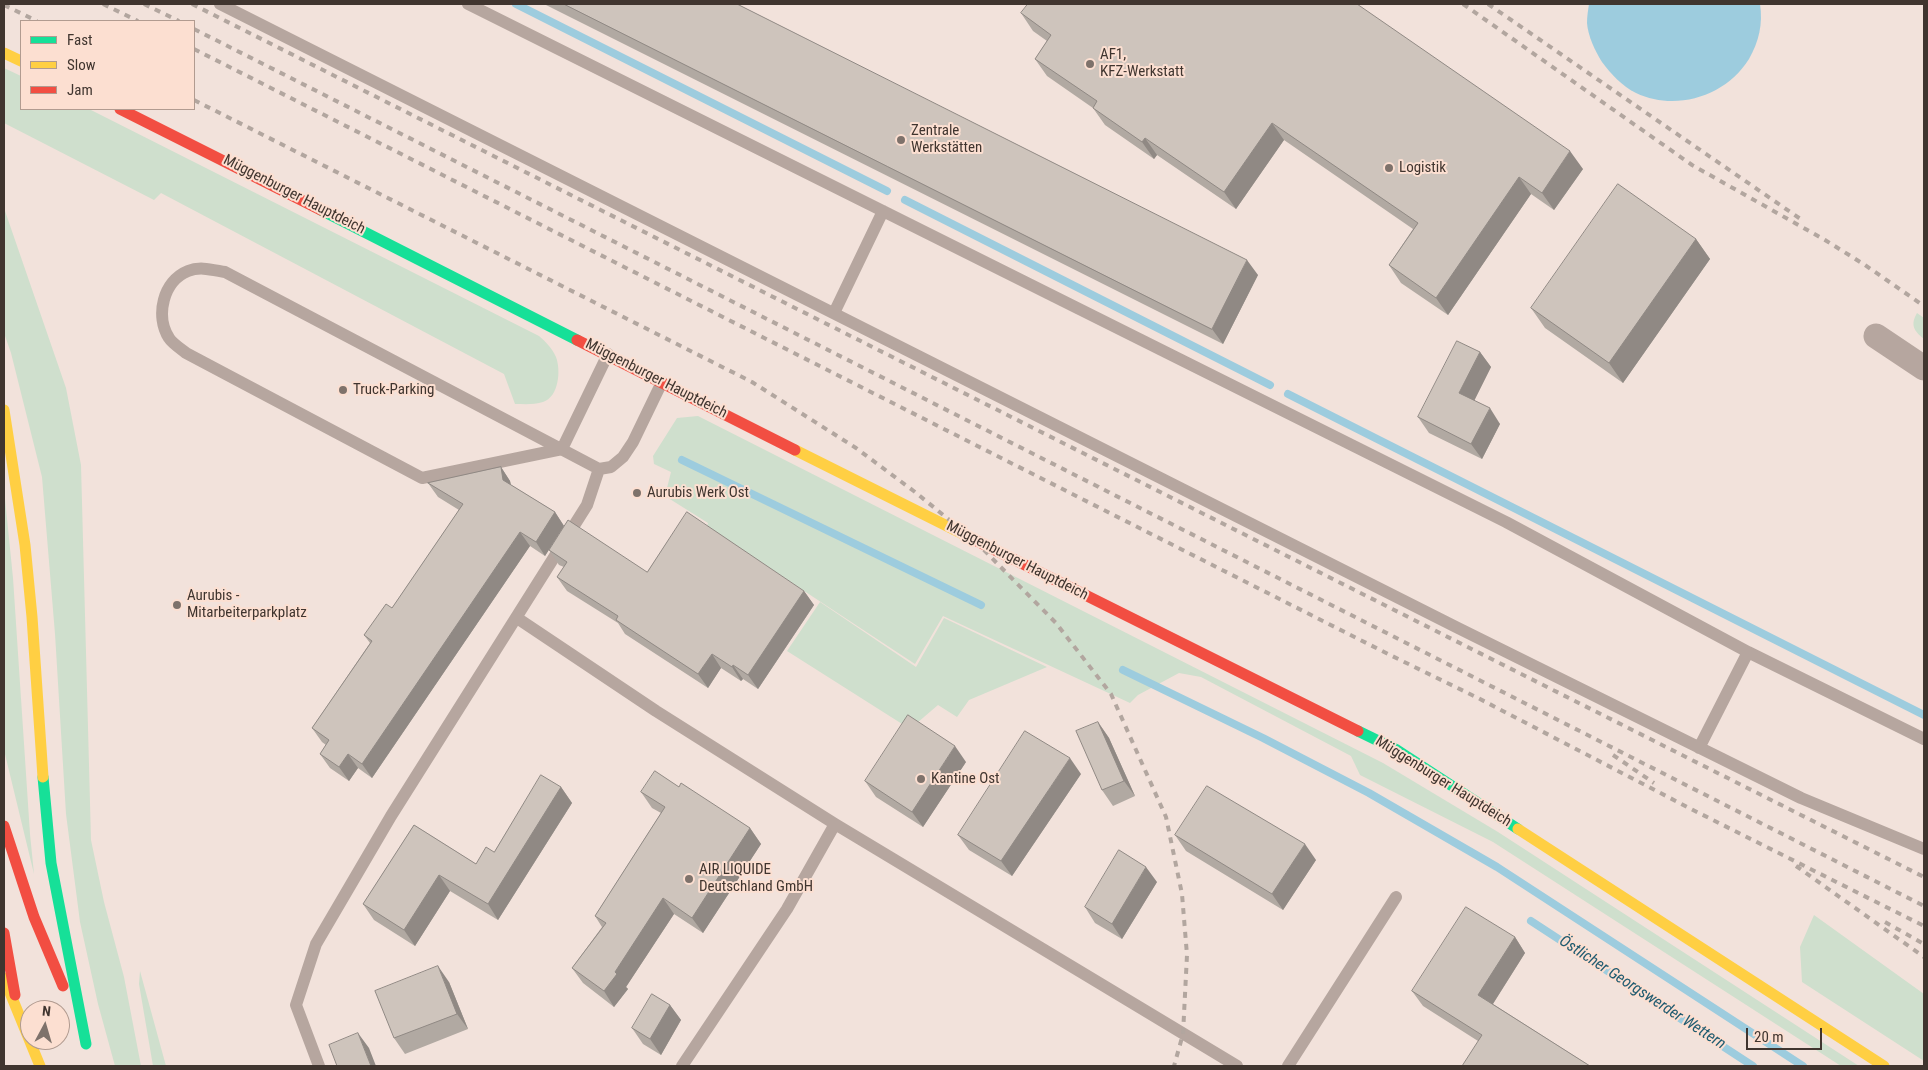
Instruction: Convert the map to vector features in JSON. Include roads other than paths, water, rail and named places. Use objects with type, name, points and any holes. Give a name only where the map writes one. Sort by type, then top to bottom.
[{"type":"main road","points":[[4,53],[20,61]]},
{"type":"main road","name":"Müggenburger Hauptdeich","points":[[122,110],[974,540],[1397,750],[1884,1066]]},
{"type":"main road","points":[[4,410],[25,545],[32,617],[44,799],[51,863],[87,1048],[34,917],[4,826]]},
{"type":"main road","points":[[4,934],[17,1009]]},
{"type":"main road","points":[[4,978],[40,1066]]},
{"type":"street","points":[[1876,336],[1924,368]]},
{"type":"lane","points":[[220,4],[1449,624],[1801,798],[1924,849]]},
{"type":"lane","points":[[468,4],[1506,522],[1748,652],[1924,738]]},
{"type":"lane","points":[[834,313],[883,211]]},
{"type":"lane","points":[[562,449],[422,478],[186,353],[169,338],[162,317],[163,299],[172,282],[187,272],[205,268],[226,272],[562,449],[599,469],[611,467],[623,457],[634,442],[662,382]]},
{"type":"lane","points":[[562,449],[608,354]]},
{"type":"lane","points":[[319,1066],[296,1005],[316,944],[391,816],[588,505],[599,469]]},
{"type":"lane","points":[[518,618],[656,711],[835,824],[1237,1066]]},
{"type":"lane","points":[[1700,748],[1748,652]]},
{"type":"lane","points":[[682,1066],[787,909],[835,824]]},
{"type":"lane","points":[[1288,1066],[1396,897]]},
{"type":"water","points":[[1589,4],[1760,4],[1758,39],[1749,59],[1739,72],[1714,91],[1699,97],[1683,100],[1651,99],[1636,93],[1621,83],[1602,62],[1589,33],[1587,23]]},
{"type":"waterway","points":[[516,4],[887,191]]},
{"type":"waterway","points":[[905,200],[1270,385]]},
{"type":"waterway","points":[[1288,394],[1924,715]]},
{"type":"waterway","points":[[682,460],[981,605]]},
{"type":"waterway","points":[[1123,670],[1263,738],[1369,793],[1497,867],[1803,1066]]},
{"type":"waterway","name":"Östlicher Georgswerder Wettern","points":[[1531,921],[1753,1066]]},
{"type":"railway","points":[[103,4],[136,20]]},
{"type":"railway","points":[[144,4],[177,20]]},
{"type":"railway","points":[[192,4],[1924,877]]},
{"type":"railway","points":[[1463,4],[1692,165],[1825,240],[1924,306]]},
{"type":"railway","points":[[1488,4],[1802,220]]},
{"type":"railway","points":[[4,5],[35,20]]},
{"type":"railway","points":[[195,30],[1924,906]]},
{"type":"railway","points":[[195,50],[1478,698],[1693,810],[1924,926]]},
{"type":"railway","points":[[195,101],[752,382],[856,448],[915,492],[974,540],[1056,623],[1111,694],[1166,817],[1182,894],[1187,955],[1183,1034],[1174,1066]]},
{"type":"railway","points":[[1613,755],[1654,783]]},
{"type":"railway","points":[[1796,866],[1924,957]]},
{"type":"railway","points":[[1885,922],[1924,944]]},
{"type":"place","name":"AF1, KFZ-Werkstatt","points":[[1090,64]]},
{"type":"place","name":"Zentrale Werkstätten","points":[[901,140]]},
{"type":"place","name":"Logistik","points":[[1389,168]]},
{"type":"place","name":"Truck-Parking","points":[[343,390]]},
{"type":"place","name":"Aurubis Werk Ost","points":[[637,493]]},
{"type":"place","name":"Aurubis - Mitarbeiterparkplatz","points":[[177,605]]},
{"type":"place","name":"Kantine Ost","points":[[921,779]]},
{"type":"place","name":"AIR LIQUIDE Deutschland GmbH","points":[[689,879]]}]
